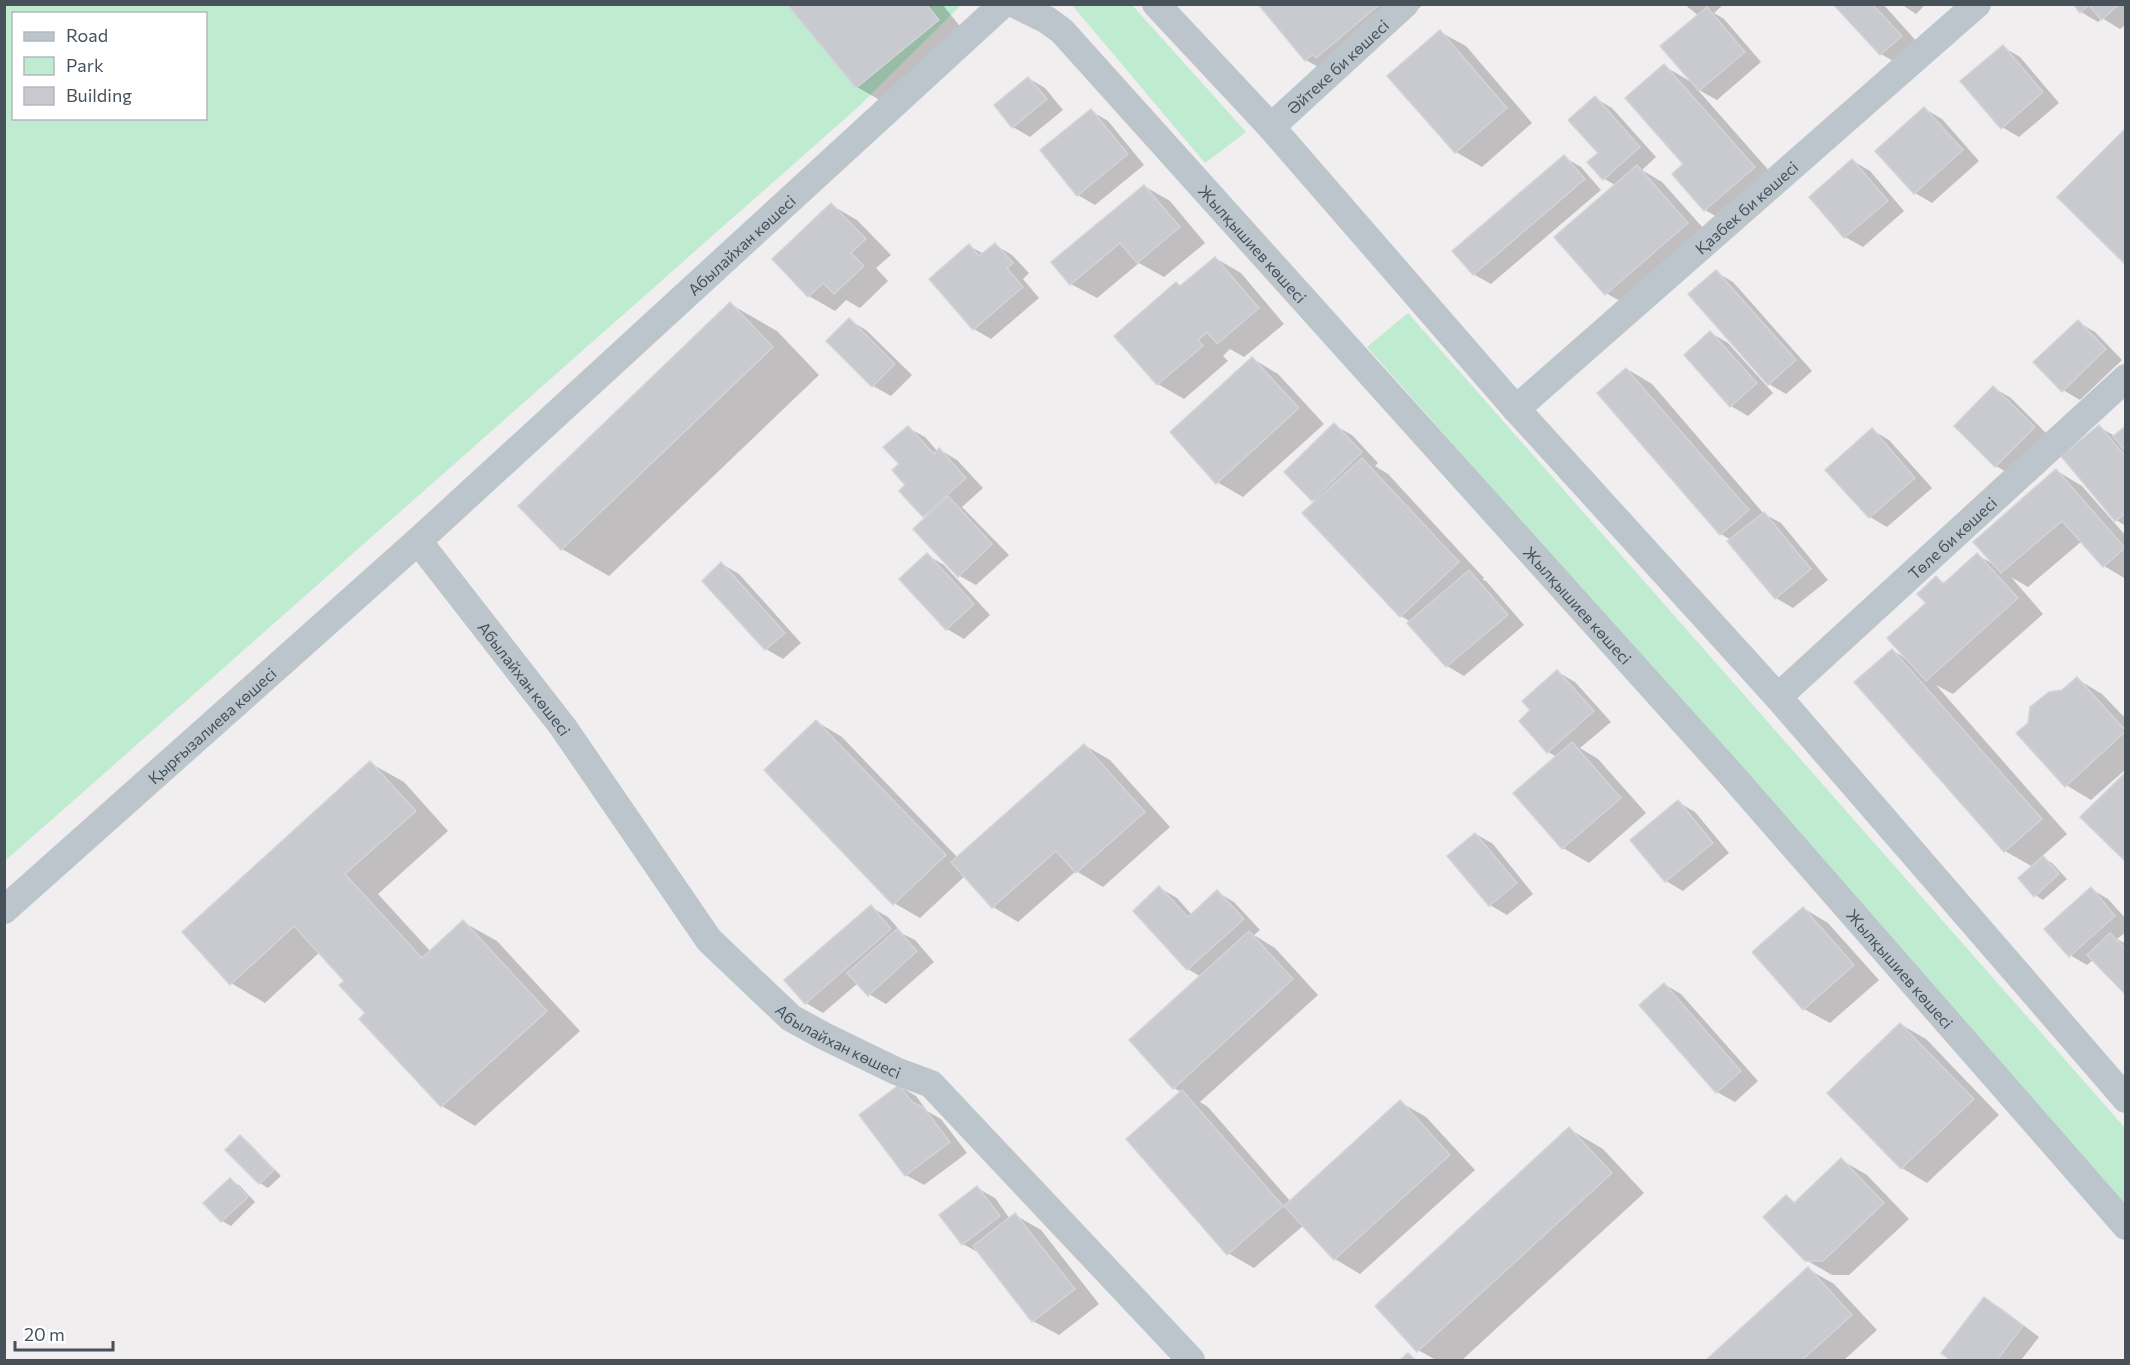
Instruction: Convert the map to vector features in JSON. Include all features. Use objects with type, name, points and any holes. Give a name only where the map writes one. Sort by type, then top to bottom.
[{"type":"street","name":"Абылайхан көшесі","points":[[1003,4],[418,541],[563,727],[709,940],[791,1018],[896,1071],[931,1084],[1191,1360]]},
{"type":"street","name":"Жылқышиев көшесі","points":[[1015,4],[1047,20],[1062,31],[1728,771],[2126,1226]]},
{"type":"street","points":[[1156,4],[1271,127],[1516,409],[1778,697],[2126,1099]]},
{"type":"street","name":"Әйтеке би көшесі","points":[[1271,127],[1405,4]]},
{"type":"street","name":"Қазбек би көшесі","points":[[1516,409],[1977,4]]},
{"type":"street","name":"Төле би көшесі","points":[[1778,697],[2126,378]]},
{"type":"street","name":"Қырғызалиева көшесі","points":[[4,910],[418,541]]},
{"type":"green space","points":[[5,5],[961,5],[857,108],[5,861]]},
{"type":"green space","points":[[1072,5],[1132,5],[1246,132],[1205,163]]},
{"type":"green space","points":[[1408,313],[2125,1128],[2125,1204],[1367,347]]},
{"type":"building","points":[[787,4],[926,4],[939,20],[856,88]]},
{"type":"building","points":[[1258,4],[1380,4],[1316,58],[1313,54],[1305,61]]},
{"type":"building","points":[[1833,4],[1872,4],[1902,36],[1880,55]]},
{"type":"building","points":[[2073,4],[2120,4],[2101,20],[2089,5],[2080,13]]},
{"type":"building","points":[[1707,7],[1745,52],[1699,91],[1660,46]]},
{"type":"building","points":[[1440,30],[1507,108],[1455,153],[1387,76]]},
{"type":"building","points":[[2003,45],[2043,92],[2001,129],[1960,81]]},
{"type":"building","points":[[1664,64],[1755,167],[1704,211],[1672,174],[1683,164],[1625,98]]},
{"type":"building","points":[[1028,77],[1047,99],[1012,128],[994,105]]},
{"type":"building","points":[[1595,96],[1640,147],[1603,180],[1587,162],[1598,153],[1568,120]]},
{"type":"building","points":[[1924,107],[1963,150],[1914,194],[1875,151]]},
{"type":"building","points":[[1091,109],[1128,154],[1077,196],[1040,150]]},
{"type":"building","points":[[2126,128],[2126,265],[2057,197]]},
{"type":"building","points":[[1564,155],[1585,179],[1473,275],[1452,251]]},
{"type":"building","points":[[1852,159],[1888,201],[1844,238],[1809,197]]},
{"type":"building","points":[[1637,165],[1688,223],[1605,295],[1554,237]]},
{"type":"building","points":[[1144,185],[1180,227],[1137,263],[1120,243],[1070,285],[1051,262]]},
{"type":"building","points":[[831,203],[866,239],[851,253],[864,266],[834,294],[823,283],[808,297],[772,259]]},
{"type":"building","points":[[995,243],[1013,263],[1007,268],[1023,287],[973,330],[929,279],[969,244],[979,256]]},
{"type":"building","points":[[1215,257],[1259,308],[1217,344],[1207,332],[1198,340],[1203,346],[1157,385],[1114,336],[1176,282],[1180,286]]},
{"type":"building","points":[[1716,270],[1796,360],[1768,385],[1688,294]]},
{"type":"building","points":[[730,302],[773,347],[561,550],[518,506]]},
{"type":"building","points":[[849,318],[895,364],[872,387],[826,341]]},
{"type":"building","points":[[2078,320],[2106,349],[2062,392],[2033,362]]},
{"type":"building","points":[[1710,331],[1757,383],[1730,407],[1684,355]]},
{"type":"building","points":[[1252,357],[1299,408],[1216,484],[1170,432]]},
{"type":"building","points":[[1626,368],[1749,510],[1720,535],[1597,393]]},
{"type":"building","points":[[1993,386],[2035,427],[1995,467],[1954,426]]},
{"type":"building","points":[[1334,423],[1362,452],[1312,501],[1284,472]]},
{"type":"building","points":[[2099,425],[2126,457],[2126,513],[2115,521],[2061,456]]},
{"type":"building","points":[[908,426],[934,454],[939,448],[966,478],[923,517],[899,491],[905,485],[892,470],[899,464],[883,447]]},
{"type":"building","points":[[2126,426],[2126,452],[2113,436]]},
{"type":"building","points":[[1872,428],[1915,478],[1869,518],[1825,470]]},
{"type":"building","points":[[1362,458],[1459,562],[1400,617],[1302,513]]},
{"type":"building","points":[[2056,469],[2125,548],[2103,567],[2062,521],[2001,573],[1973,542]]},
{"type":"building","points":[[948,496],[992,544],[958,577],[913,529]]},
{"type":"building","points":[[1764,512],[1811,569],[1775,599],[1727,541]]},
{"type":"building","points":[[927,553],[974,604],[946,630],[899,579]]},
{"type":"building","points":[[1977,553],[2018,598],[1926,681],[1887,638],[1926,603],[1917,594],[1936,576],[1943,584]]},
{"type":"building","points":[[721,562],[785,633],[765,650],[702,581]]},
{"type":"building","points":[[1469,570],[1508,615],[1446,667],[1407,623]]},
{"type":"building","points":[[1892,649],[2042,819],[2004,852],[1854,682]]},
{"type":"building","points":[[1557,670],[1594,711],[1547,753],[1519,721],[1530,710],[1522,701]]},
{"type":"building","points":[[2077,677],[2126,731],[2065,787],[2016,733],[2028,723],[2030,707],[2049,692],[2062,690]]},
{"type":"building","points":[[816,720],[946,855],[893,905],[764,770]]},
{"type":"building","points":[[1572,742],[1621,798],[1562,849],[1513,793]]},
{"type":"building","points":[[1084,744],[1145,812],[1076,873],[1056,851],[992,908],[951,862]]},
{"type":"building","points":[[370,761],[416,811],[345,874],[422,958],[463,920],[547,1011],[441,1107],[359,1019],[365,1013],[339,985],[344,981],[294,926],[230,985],[182,932]]},
{"type":"building","points":[[2126,772],[2126,862],[2080,817]]},
{"type":"building","points":[[1678,800],[1713,843],[1665,882],[1630,840]]},
{"type":"building","points":[[1475,833],[1517,883],[1489,906],[1447,856]]},
{"type":"building","points":[[2043,856],[2059,874],[2034,897],[2018,878]]},
{"type":"building","points":[[1159,886],[1188,917],[1217,890],[1244,919],[1187,970],[1133,911]]},
{"type":"building","points":[[2091,887],[2115,916],[2069,957],[2044,929]]},
{"type":"building","points":[[871,905],[891,929],[805,1004],[784,980]]},
{"type":"building","points":[[1803,907],[1854,965],[1803,1010],[1752,952]]},
{"type":"building","points":[[897,929],[917,951],[868,996],[847,973]]},
{"type":"building","points":[[1249,931],[1293,979],[1173,1089],[1129,1040]]},
{"type":"building","points":[[2110,933],[2126,949],[2126,995],[2087,955]]},
{"type":"building","points":[[1664,983],[1741,1071],[1716,1093],[1639,1005]]},
{"type":"building","points":[[1900,1023],[1974,1099],[1901,1169],[1827,1093]]},
{"type":"building","points":[[899,1085],[912,1102],[924,1108],[950,1142],[905,1176],[859,1115]]},
{"type":"building","points":[[1182,1090],[1283,1206],[1227,1255],[1126,1139]]},
{"type":"building","points":[[1400,1100],[1450,1155],[1334,1260],[1284,1206]]},
{"type":"building","points":[[1569,1127],[1612,1173],[1417,1352],[1375,1306]]},
{"type":"building","points":[[240,1135],[274,1170],[259,1184],[225,1150]]},
{"type":"building","points":[[1841,1158],[1884,1203],[1823,1261],[1805,1261],[1763,1217],[1786,1195],[1794,1203]]},
{"type":"building","points":[[230,1178],[248,1197],[221,1222],[203,1203]]},
{"type":"building","points":[[977,1186],[1000,1216],[962,1245],[939,1215]]},
{"type":"building","points":[[1015,1213],[1075,1289],[1032,1322],[973,1246]]},
{"type":"building","points":[[1808,1267],[1852,1315],[1802,1360],[1706,1360]]},
{"type":"building","points":[[1984,1297],[2023,1326],[1997,1360],[1950,1360],[1941,1353]]},
{"type":"building","points":[[1408,1353],[1415,1360],[1400,1360]]}]
